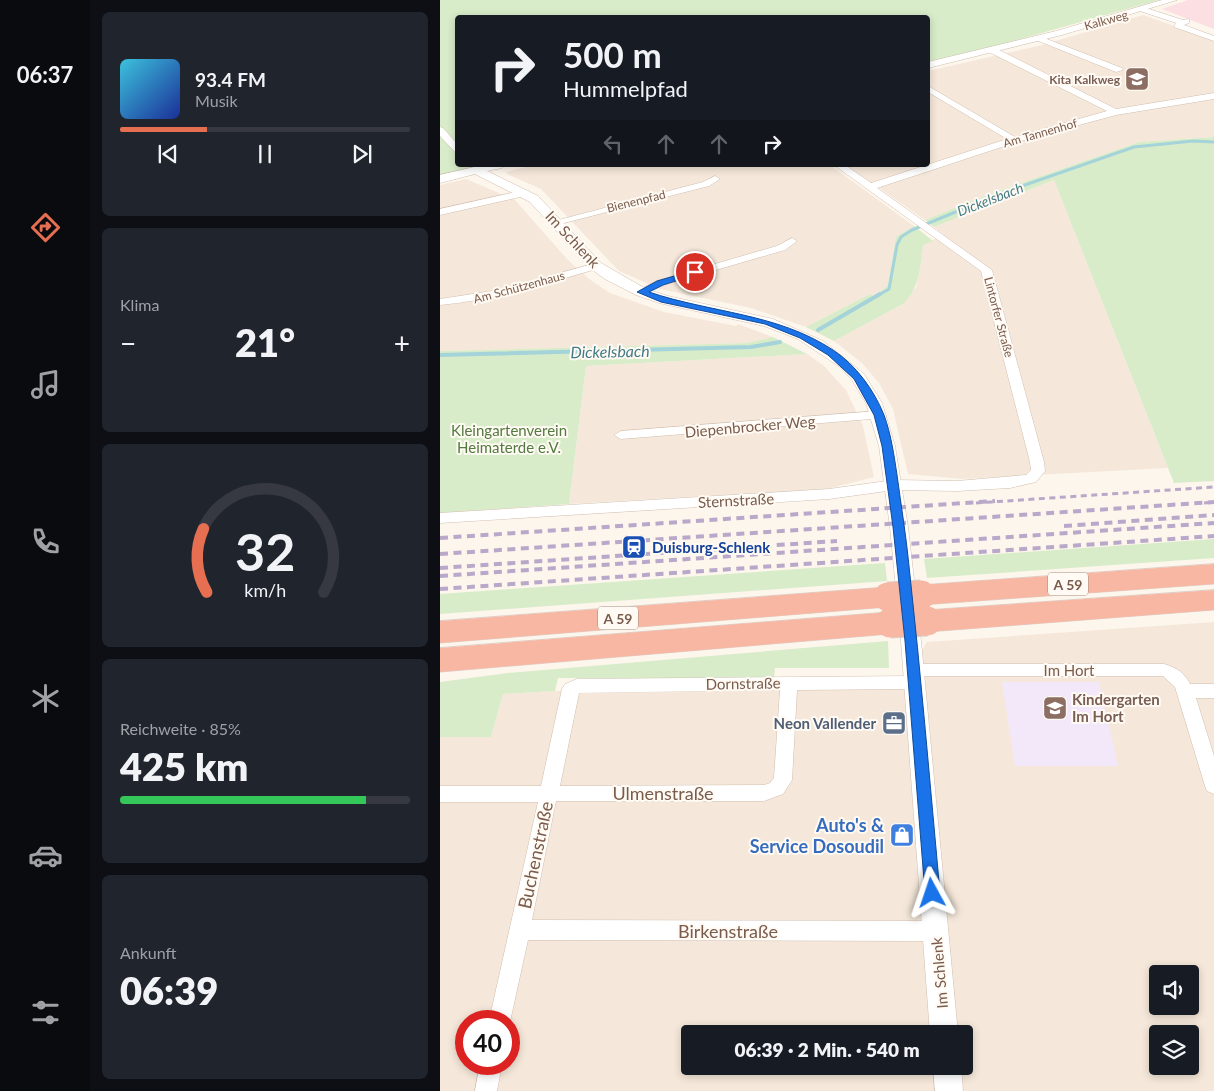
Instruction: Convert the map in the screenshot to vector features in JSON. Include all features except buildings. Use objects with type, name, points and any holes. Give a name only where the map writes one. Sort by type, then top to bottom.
[{"type":"highway","name":"A 59","points":[[924,608],[1214,574]]},
{"type":"highway","name":"A 59","points":[[440,632],[924,608],[1214,600]]},
{"type":"highway","name":"A 59","points":[[440,660],[889,610]]},
{"type":"street","name":"Kalkweg","points":[[930,65],[1039,38],[1172,0]]},
{"type":"street","points":[[1145,8],[1184,21],[1177,25],[1214,39]]},
{"type":"street","name":"Kalkweg","points":[[1039,38],[1119,70]]},
{"type":"street","points":[[992,50],[1115,112]]},
{"type":"street","points":[[930,90],[1014,140]]},
{"type":"street","name":"Am Tannenhof","points":[[870,187],[1014,140],[1115,112],[1214,96]]},
{"type":"street","points":[[440,130],[455,148]]},
{"type":"street","name":"Lintorfer Straße","points":[[842,167],[986,270],[1037,462],[1038,471],[1031,479]]},
{"type":"street","points":[[440,179],[472,168]]},
{"type":"street","name":"Im Schlenk","points":[[472,168],[489,178],[525,193],[544,208],[596,266],[610,276],[641,292],[664,300],[768,322],[803,336],[831,353],[858,377],[879,415],[894,485],[914,676],[943,1025]]},
{"type":"street","name":"Bienenpfad","points":[[556,222],[706,184],[715,179]]},
{"type":"street","points":[[440,212],[525,193]]},
{"type":"street","points":[[641,292],[660,283],[781,248],[792,241]]},
{"type":"street","name":"Am Schützenhaus","points":[[440,302],[490,296],[596,266]]},
{"type":"street","name":"Diepenbrocker Weg","points":[[621,435],[879,415]]},
{"type":"street","name":"Sternstraße","points":[[440,518],[829,494],[894,485],[957,486],[1010,483],[1031,479]]},
{"type":"street","name":"Im Hort","points":[[914,676],[1164,670],[1174,673],[1180,680],[1184,691],[1214,786]]},
{"type":"street","name":"Dornstraße","points":[[571,689],[577,686],[789,682],[914,676]]},
{"type":"street","name":"Ulmenstraße","points":[[440,794],[764,793],[776,788],[783,780],[789,682]]},
{"type":"street","name":"Buchenstraße","points":[[502,1010],[571,689]]},
{"type":"street","points":[[1184,691],[1214,690]]},
{"type":"street","name":"Birkenstraße","points":[[519,930],[936,932]]},
{"type":"street","points":[[486,1091],[489,1075]]},
{"type":"street","points":[[948,1075],[949,1091]]},
{"type":"shaded area","points":[[1188,0],[1214,0],[1214,29],[1162,9]]},
{"type":"shaded area","points":[[1143,15],[1214,40],[1214,137],[1139,142],[984,196],[925,220],[849,167],[930,167],[930,71],[1042,45]]},
{"type":"shaded area","points":[[526,167],[833,167],[914,226],[896,238],[888,285],[874,297],[870,294],[806,327],[751,308],[660,289],[619,271],[541,189],[506,172]]},
{"type":"shaded area","points":[[466,179],[515,200],[567,259],[589,279],[610,293],[664,312],[736,326],[738,324],[773,337],[747,343],[440,351],[440,185]]},
{"type":"shaded area","points":[[1054,180],[1168,468],[962,479],[908,474],[893,409],[879,383],[862,363],[834,341],[903,304],[916,287],[923,244],[944,235],[934,227]]},
{"type":"shaded area","points":[[807,354],[823,365],[846,390],[863,426],[874,477],[827,489],[569,504],[586,366]]},
{"type":"shaded area","points":[[1214,622],[1214,1091],[440,1091],[440,737],[491,737],[503,694],[555,691],[899,686],[927,642]]},
{"type":"shaded area","name":"Kindergarten Im Hort","points":[[1002,682],[1099,682],[1118,766],[1015,766]]},
{"type":"green space","points":[[440,0],[1159,0],[930,63],[930,15],[455,15],[455,167],[476,167],[440,175]]},
{"type":"green space","points":[[1214,137],[1214,481],[1174,483],[1054,180],[934,227],[925,220],[984,196],[1139,142]]},
{"type":"green space","points":[[914,226],[933,241],[923,245],[916,284],[909,298],[903,304],[834,341],[806,327],[870,294],[874,297],[888,285],[896,237]]},
{"type":"green space","name":"Kleingartenverein Heimaterde e.V.","points":[[773,337],[807,354],[586,366],[569,504],[440,513],[440,351],[747,343]]},
{"type":"green space","points":[[1214,539],[1214,558],[927,578],[924,559]]},
{"type":"green space","points":[[885,563],[887,581],[440,614],[440,594]]},
{"type":"green space","points":[[888,641],[889,668],[775,668],[774,679],[558,678],[555,691],[503,694],[491,737],[440,737],[440,682],[508,673]]},
{"type":"waterway","name":"Dickelsbach","points":[[877,296],[889,289],[897,245],[901,237],[912,230],[999,194],[1134,147],[1193,141],[1214,142]]},
{"type":"waterway","name":"Dickelsbach","points":[[818,330],[880,294]]},
{"type":"waterway","name":"Dickelsbach","points":[[440,355],[751,347],[780,342]]},
{"type":"railway","points":[[976,503],[1214,487]]},
{"type":"railway","points":[[440,538],[995,501]]},
{"type":"railway","points":[[440,554],[1214,502],[1204,503]]},
{"type":"railway","points":[[1064,526],[1214,515]]},
{"type":"railway","points":[[440,576],[1214,523]]},
{"type":"railway","points":[[440,589],[1214,536]]},
{"type":"railway","points":[[440,568],[837,541]]},
{"type":"place","name":"Kita Kalkweg","points":[[1137,79]]},
{"type":"place","name":"Duisburg-Schlenk","points":[[634,547]]},
{"type":"place","name":"Kindergarten Im Hort","points":[[1055,708]]},
{"type":"place","name":"Neon Vallender","points":[[894,723]]},
{"type":"place","name":"Auto's & Service Dosoudil","points":[[902,835]]},
{"type":"route","points":[[695,272],[660,283],[641,292],[664,300],[768,322],[803,336],[831,353],[858,377],[868,391],[879,415],[894,485],[899,527],[911,641],[932,893]]}]
